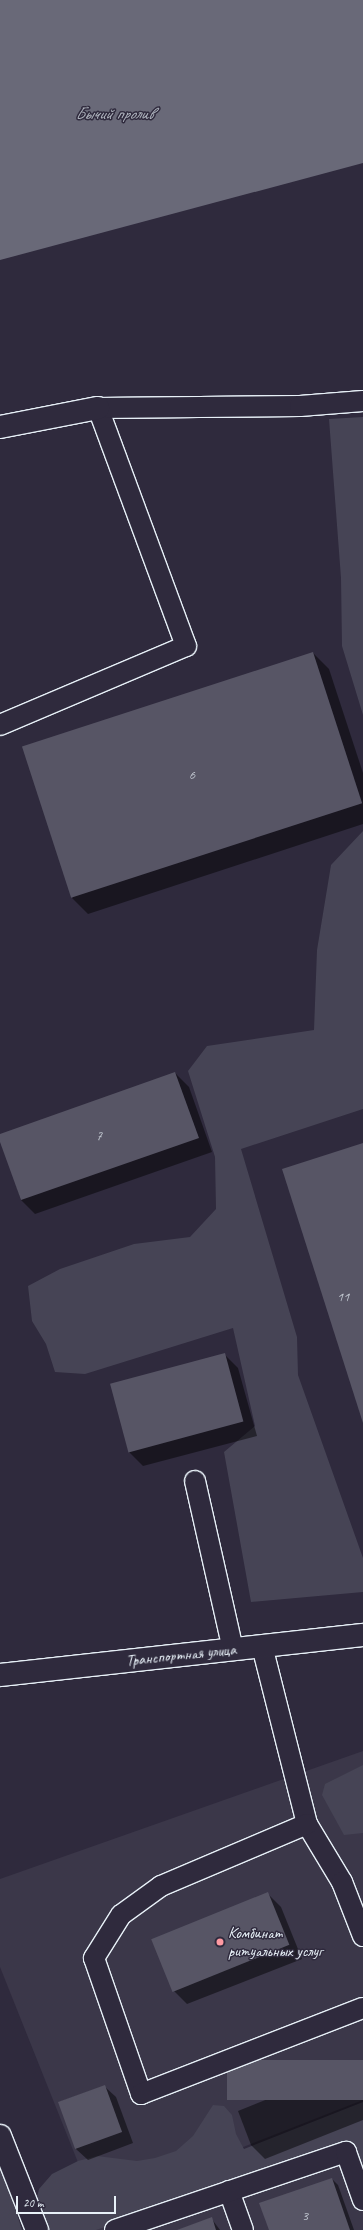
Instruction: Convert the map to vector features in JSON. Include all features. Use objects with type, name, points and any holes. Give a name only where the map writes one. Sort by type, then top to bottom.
[{"type":"street","points":[[0,427],[98,408]]},
{"type":"street","name":"Транспортная улица","points":[[0,1675],[363,1635]]},
{"type":"street","points":[[0,2136],[37,2230]]},
{"type":"lane","points":[[0,725],[186,646],[98,408],[300,406],[363,401]]},
{"type":"lane","points":[[195,1481],[233,1649]]},
{"type":"lane","points":[[262,1646],[307,1824],[342,1882],[363,1936]]},
{"type":"lane","points":[[307,1824],[161,1886],[121,1915],[94,1958],[141,2094],[363,2008]]},
{"type":"lane","points":[[115,2230],[141,2226],[229,2191],[346,2152],[363,2200]]},
{"type":"lane","points":[[229,2191],[243,2230]]},
{"type":"shaded area","points":[[363,417],[363,715],[342,646],[341,578],[329,419]]},
{"type":"shaded area","points":[[363,831],[363,1109],[241,1149],[297,1337],[298,1375],[363,1558],[363,1592],[251,1602],[224,1452],[255,1426],[233,1328],[85,1374],[55,1372],[46,1344],[32,1321],[28,1286],[60,1269],[134,1244],[190,1237],[216,1209],[215,1157],[188,1071],[207,1046],[314,1030],[317,950],[331,865]]},
{"type":"shaded area","points":[[363,1751],[363,2100],[95,2205],[0,1967],[0,1879]]},
{"type":"shaded area","points":[[363,1765],[363,1833],[344,1835],[322,1795],[325,1784]]},
{"type":"shaded area","points":[[363,2102],[363,2176],[351,2142],[96,2230],[43,2230],[35,2205],[39,2189],[52,2174],[78,2161],[97,2156],[137,2161],[155,2158],[176,2151],[193,2136],[213,2105],[224,2106],[232,2115],[236,2134],[244,2149]]},
{"type":"shaded area","points":[[363,2128],[363,2230],[69,2230]]},
{"type":"shaded area","points":[[0,2168],[13,2202],[22,2230],[0,2230]]},
{"type":"water","name":"Бычий пролив","points":[[0,0],[363,0],[363,163],[0,260]]},
{"type":"building","points":[[313,652],[362,803],[71,898],[22,747]]},
{"type":"building","points":[[175,1072],[199,1138],[21,1200],[0,1142],[0,1134]]},
{"type":"building","points":[[363,1143],[363,1423],[282,1169]]},
{"type":"building","points":[[225,1353],[243,1422],[128,1452],[110,1384]]},
{"type":"building","name":"Комбинат ритуальных услуг","points":[[268,1892],[289,1945],[173,1992],[151,1939]]},
{"type":"building","points":[[227,2060],[363,2060],[363,2100],[227,2100]]},
{"type":"building","points":[[105,2085],[122,2132],[75,2149],[58,2102]]},
{"type":"building","points":[[332,2178],[350,2230],[269,2230],[259,2203]]},
{"type":"building","points":[[212,2217],[216,2230],[177,2230]]},
{"type":"place","name":"Комбинат ритуальных услуг","points":[[220,1942]]}]
